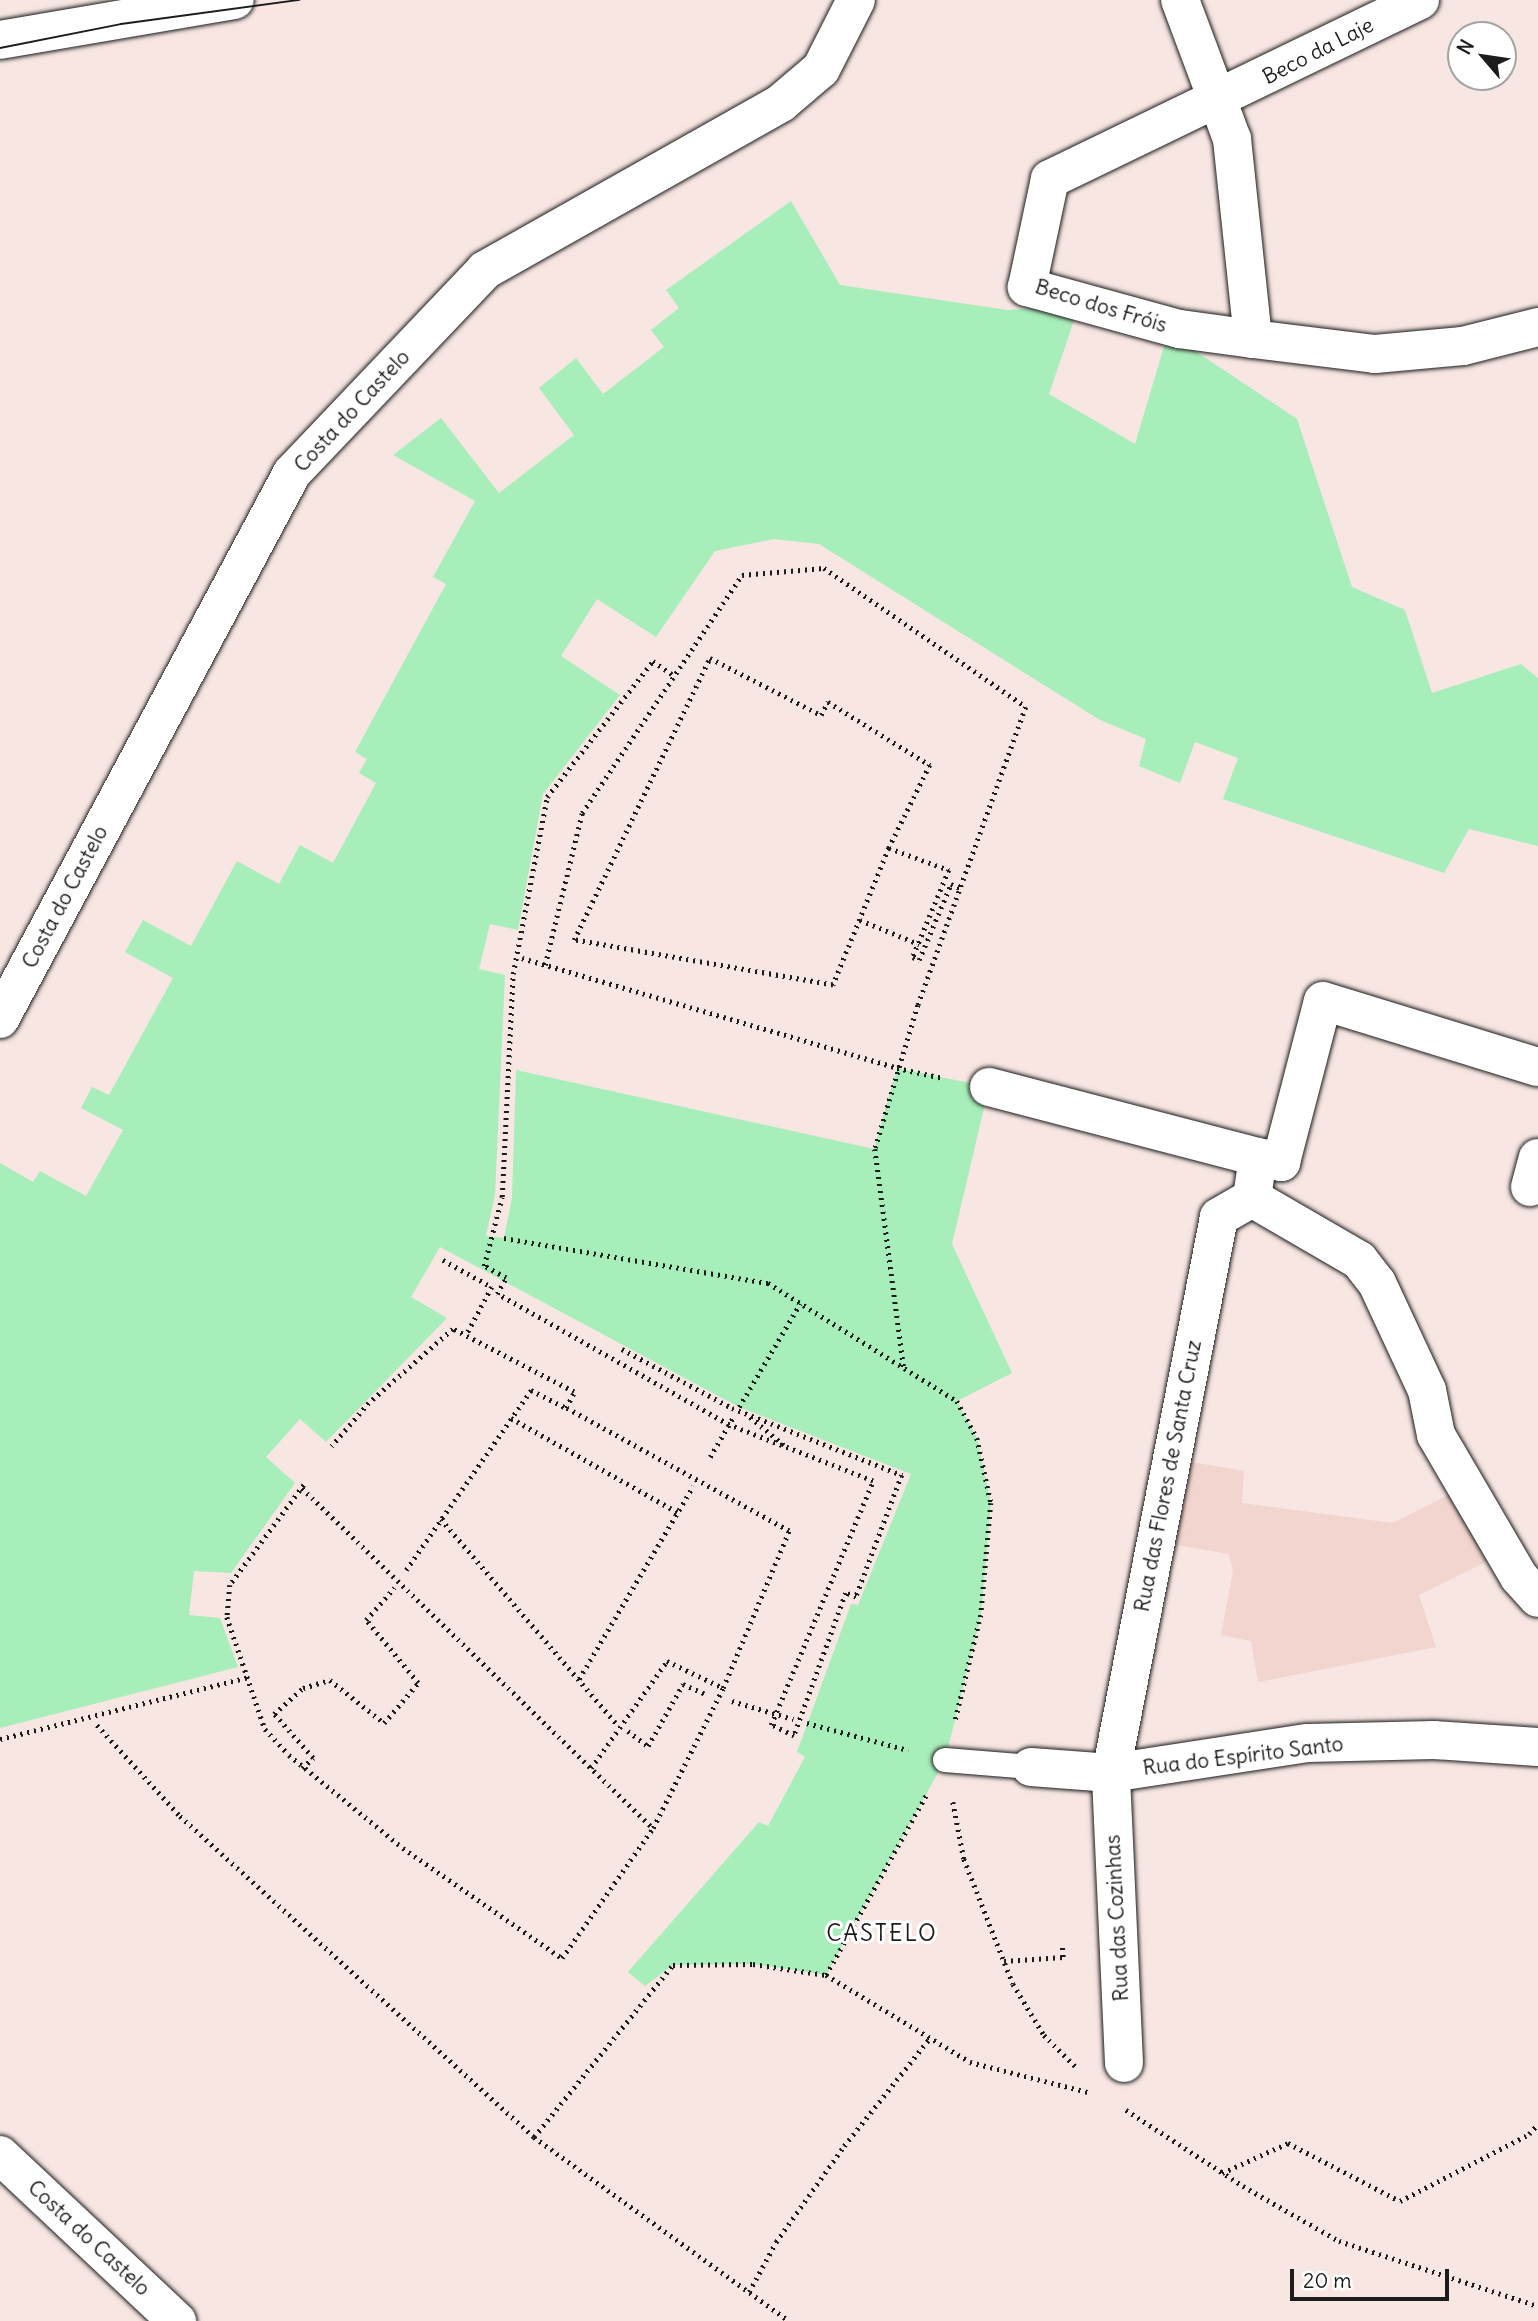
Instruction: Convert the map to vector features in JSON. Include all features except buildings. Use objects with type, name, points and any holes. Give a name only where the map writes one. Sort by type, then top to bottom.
[{"type":"street","points":[[0,40],[235,0]]},
{"type":"street","name":"Costa do Castelo","points":[[0,1019],[292,473],[485,270],[780,103],[821,69],[856,0]]},
{"type":"street","points":[[1180,0],[1216,103],[1232,139],[1253,339],[1375,354],[1463,346],[1538,327]]},
{"type":"street","name":"Beco da Laje","points":[[1216,103],[1420,0]]},
{"type":"street","name":"Beco dos Fróis","points":[[1216,103],[1050,180],[1027,287],[1179,329],[1253,339]]},
{"type":"street","points":[[989,1087],[1281,1162],[1322,1001],[1538,1067]]},
{"type":"street","points":[[1258,1157],[1252,1198],[1359,1260],[1377,1283],[1427,1390],[1436,1435],[1532,1581]]},
{"type":"street","name":"Rua das Flores de Santa Cruz","points":[[1111,1773],[1219,1217],[1252,1198]]},
{"type":"street","name":"Rua do Espírito Santo","points":[[1031,1767],[1111,1773],[1308,1743],[1434,1740],[1538,1746]]},
{"type":"street","name":"Rua das Cozinhas","points":[[1111,1773],[1124,2063]]},
{"type":"street","name":"Costa do Castelo","points":[[0,2155],[177,2321]]},
{"type":"lane","points":[[945,1760],[1031,1767]]},
{"type":"path","points":[[545,965],[582,813],[676,677],[742,575],[824,568],[1026,707],[897,1068],[875,1149],[905,1369]]},
{"type":"path","points":[[710,658],[821,715],[828,702],[930,765],[889,848],[833,985],[574,940],[710,658]]},
{"type":"path","points":[[622,1349],[745,1413],[902,1475],[856,1597],[846,1593],[794,1736],[771,1725],[873,1481],[729,1425],[497,1294],[506,1278],[484,1266],[502,1197],[513,974],[547,797],[653,662],[676,677]]},
{"type":"path","points":[[889,848],[949,870],[913,957],[919,960],[951,884],[960,888]]},
{"type":"path","points":[[860,920],[919,943]]},
{"type":"path","points":[[522,958],[897,1068],[989,1087]]},
{"type":"path","points":[[504,1238],[768,1283],[957,1401],[977,1438],[991,1503],[981,1615],[945,1760],[826,1975]]},
{"type":"path","points":[[443,1260],[492,1287],[466,1336]]},
{"type":"path","points":[[739,1407],[800,1304]]},
{"type":"path","points":[[332,1446],[369,1403],[453,1329],[575,1392],[566,1408]]},
{"type":"path","points":[[406,1570],[531,1390],[790,1528],[723,1688],[653,1828],[562,1958],[403,1848],[302,1768],[265,1728],[227,1617],[230,1585],[303,1486],[653,1828]]},
{"type":"path","points":[[745,1413],[787,1448]]},
{"type":"path","points":[[710,1457],[734,1416]]},
{"type":"path","points":[[511,1418],[677,1512]]},
{"type":"path","points":[[579,1679],[693,1486]]},
{"type":"path","points":[[441,1520],[616,1723]]},
{"type":"path","points":[[302,1768],[313,1758],[274,1714],[303,1688],[330,1680],[384,1723],[418,1683],[366,1620],[394,1588]]},
{"type":"path","points":[[591,1768],[667,1661],[723,1688]]},
{"type":"path","points":[[0,1739],[248,1677]]},
{"type":"path","points":[[628,1731],[648,1746],[683,1685],[708,1695]]},
{"type":"path","points":[[732,1702],[793,1719]]},
{"type":"path","points":[[807,1723],[945,1760]]},
{"type":"path","points":[[97,1725],[180,1816],[534,2137],[789,2321]]},
{"type":"path","points":[[945,1760],[964,1859],[1003,1961],[1044,2035],[1079,2070]]},
{"type":"path","points":[[1003,1961],[1063,1957],[1062,1946]]},
{"type":"path","points":[[534,2137],[673,1965],[753,1964],[826,1975],[970,2062],[1094,2093]]},
{"type":"path","points":[[749,2292],[776,2242],[844,2146],[930,2038]]},
{"type":"path","points":[[1117,2104],[1222,2174],[1339,2241],[1538,2306]]},
{"type":"path","points":[[1222,2174],[1288,2143],[1400,2202],[1529,2134],[1538,2124]]},
{"type":"shaded area","points":[[1174,1459],[1244,1471],[1242,1503],[1393,1523],[1456,1491],[1490,1560],[1419,1595],[1436,1647],[1258,1682],[1251,1641],[1221,1635],[1233,1571],[1229,1554],[1159,1542]]},
{"type":"green space","points":[[791,201],[840,285],[1007,310],[1079,306],[1049,394],[1135,444],[1168,333],[1297,419],[1352,587],[1405,610],[1432,693],[1521,664],[1538,678],[1538,846],[1469,829],[1444,873],[1223,799],[1238,758],[1195,742],[1180,783],[1139,766],[1146,739],[1100,720],[819,544],[774,539],[715,551],[656,637],[597,599],[561,656],[620,695],[543,794],[518,930],[490,924],[479,969],[505,975],[495,1195],[486,1236],[504,1238],[512,1198],[516,1070],[874,1149],[897,1068],[989,1087],[952,1244],[1012,1373],[957,1401],[977,1438],[991,1503],[981,1615],[945,1760],[826,1975],[753,1964],[673,1965],[645,1986],[628,1972],[759,1822],[768,1826],[805,1757],[797,1752],[851,1604],[858,1605],[911,1474],[739,1407],[440,1247],[411,1297],[447,1318],[326,1442],[300,1419],[266,1457],[295,1483],[231,1573],[194,1571],[189,1615],[220,1618],[238,1667],[0,1728],[0,1163],[33,1182],[40,1171],[86,1196],[123,1130],[81,1108],[92,1087],[109,1095],[173,978],[125,952],[143,920],[191,946],[237,861],[279,884],[300,845],[333,863],[376,783],[359,773],[367,759],[355,752],[446,584],[433,577],[475,501],[393,455],[441,418],[499,493],[574,435],[539,388],[576,358],[603,394],[664,347],[651,330],[679,308],[666,290]]},
{"type":"tram line","points":[[0,48],[121,24],[299,0]]},
{"type":"district","name":"CASTELO","points":[[882,1933]]}]
